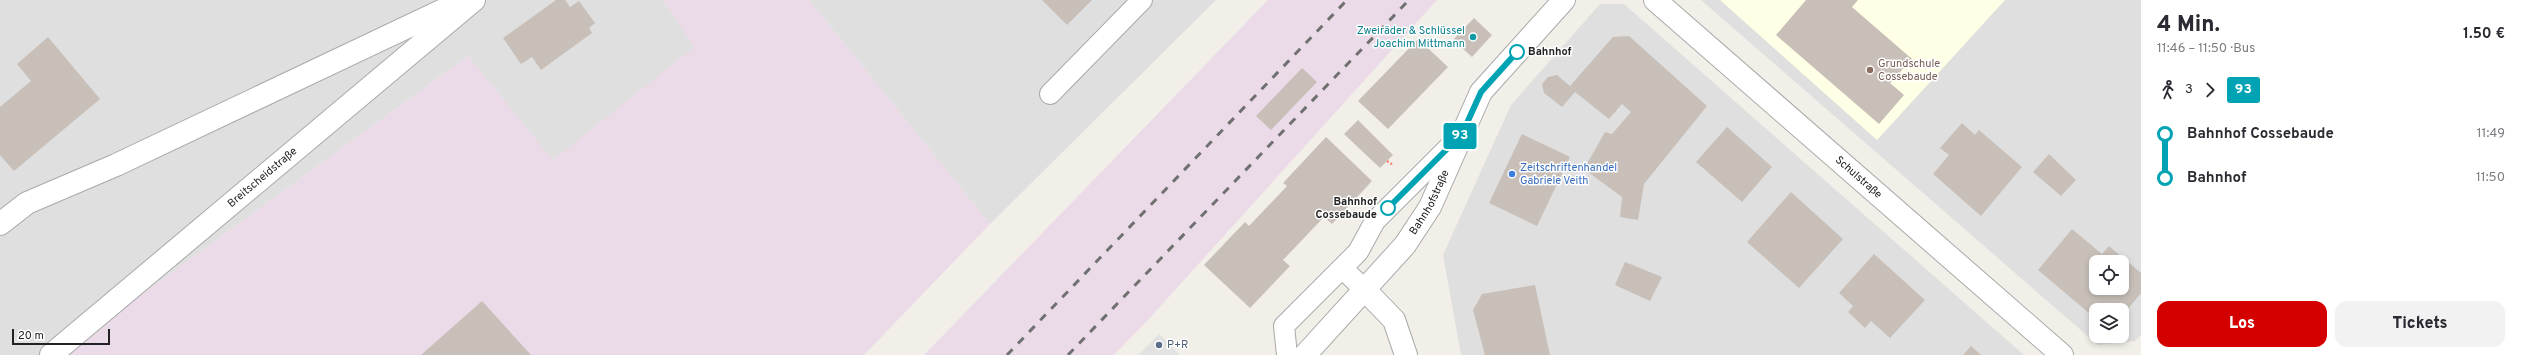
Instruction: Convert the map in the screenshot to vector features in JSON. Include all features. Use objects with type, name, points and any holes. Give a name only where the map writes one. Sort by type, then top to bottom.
[{"type":"street","points":[[0,224],[27,204],[116,165],[464,0]]},
{"type":"street","name":"Breitscheidstraße","points":[[51,355],[474,0]]},
{"type":"street","name":"Bahnhofstraße","points":[[1305,355],[1405,245],[1430,207],[1481,92],[1564,0]]},
{"type":"street","name":"Schulstraße","points":[[1655,0],[2062,355]]},
{"type":"street","points":[[1365,290],[1394,320],[1406,355]]},
{"type":"lane","points":[[1050,94],[1142,0]]},
{"type":"lane","points":[[1287,355],[1284,326],[1358,252],[1375,221],[1462,134]]},
{"type":"lane","points":[[1342,268],[1365,290]]},
{"type":"shaded area","points":[[0,0],[663,0],[695,47],[553,161],[468,56],[59,355],[0,355]]},
{"type":"shaded area","points":[[663,0],[809,0],[990,224],[864,355],[59,355],[468,56],[553,160],[694,47]]},
{"type":"shaded area","points":[[809,0],[1216,0],[990,224]]},
{"type":"shaded area","points":[[1268,0],[1437,0],[1147,321],[1114,355],[924,355]]},
{"type":"shaded area","points":[[1701,0],[2141,0],[2141,335],[2135,341],[2129,342],[2129,303],[2089,303],[2089,337]]},
{"type":"shaded area","name":"Grundschule Cossebaude","points":[[1720,0],[2005,0],[1877,140]]},
{"type":"shaded area","points":[[1600,4],[1624,4],[2024,355],[1461,355],[1443,255],[1511,105]]},
{"type":"shaded area","name":"P+R","points":[[1159,334],[1180,355],[1138,355]]},
{"type":"shaded area","points":[[2096,343],[2116,343],[2098,345]]},
{"type":"building","points":[[556,0],[565,0],[570,7],[579,1],[595,23],[589,28],[592,33],[541,70],[532,57],[521,64],[503,38]]},
{"type":"building","points":[[1042,0],[1092,0],[1067,25]]},
{"type":"building","points":[[1806,0],[1858,0],[1852,7],[1912,59],[1890,83],[1904,95],[1879,124],[1776,35]]},
{"type":"building","name":"Zweiräder & Schlüssel Joachim Mittmann","points":[[1474,18],[1492,35],[1472,57],[1453,40]]},
{"type":"building","points":[[1629,36],[1707,106],[1644,184],[1638,220],[1620,217],[1622,197],[1584,169],[1605,132],[1612,134],[1631,112],[1622,104],[1609,119],[1575,92],[1562,107],[1544,93],[1542,84],[1548,77],[1557,75],[1570,86],[1613,37]]},
{"type":"building","points":[[48,37],[100,99],[14,171],[0,155],[0,107],[31,81],[17,64]]},
{"type":"building","points":[[1418,39],[1448,67],[1388,129],[1358,101]]},
{"type":"building","points":[[1302,68],[1317,82],[1271,130],[1256,116]]},
{"type":"building","points":[[1358,120],[1393,155],[1380,168],[1344,134]]},
{"type":"building","points":[[1962,123],[1975,135],[1979,130],[2022,167],[1981,216],[1933,174],[1949,155],[1940,148]]},
{"type":"building","points":[[1727,127],[1772,167],[1742,202],[1696,162]]},
{"type":"building","points":[[1522,134],[1570,157],[1537,226],[1489,203]]},
{"type":"building","name":"Bahnhof Cossebaude","points":[[1326,137],[1372,181],[1332,224],[1324,217],[1283,260],[1290,266],[1250,308],[1204,265],[1245,222],[1249,226],[1287,186],[1283,183]]},
{"type":"building","points":[[2049,154],[2076,180],[2061,196],[2033,172]]},
{"type":"building","points":[[1791,192],[1843,239],[1799,288],[1747,242]]},
{"type":"building","points":[[2072,229],[2102,254],[2109,246],[2120,255],[2089,255],[2089,295],[2129,295],[2129,263],[2141,273],[2141,293],[2129,308],[2129,303],[2089,303],[2089,313],[2038,270]]},
{"type":"building","points":[[1874,254],[1925,300],[1890,338],[1871,321],[1865,328],[1848,312],[1853,306],[1839,293]]},
{"type":"building","points":[[1625,262],[1662,277],[1650,301],[1615,285]]},
{"type":"building","points":[[1535,285],[1550,355],[1485,355],[1473,310],[1482,294]]},
{"type":"building","points":[[482,301],[531,355],[421,355]]},
{"type":"building","points":[[1971,346],[1981,355],[1963,355]]},
{"type":"railway","points":[[1007,355],[1347,0]]},
{"type":"railway","points":[[1068,355],[1409,0]]},
{"type":"bus line","name":"93","points":[[1388,208],[1462,134],[1481,92],[1517,52]]},
{"type":"place","name":"Zweiräder & Schlüssel Joachim Mittmann","points":[[1473,37]]},
{"type":"place","name":"Bahnhof","points":[[1517,52]]},
{"type":"place","name":"Grundschule Cossebaude","points":[[1870,70]]},
{"type":"place","name":"Zeitschriftenhandel Gabriele Veith","points":[[1512,174]]},
{"type":"place","name":"Bahnhof Cossebaude","points":[[1388,208]]},
{"type":"place","name":"P+R","points":[[1159,345]]}]
